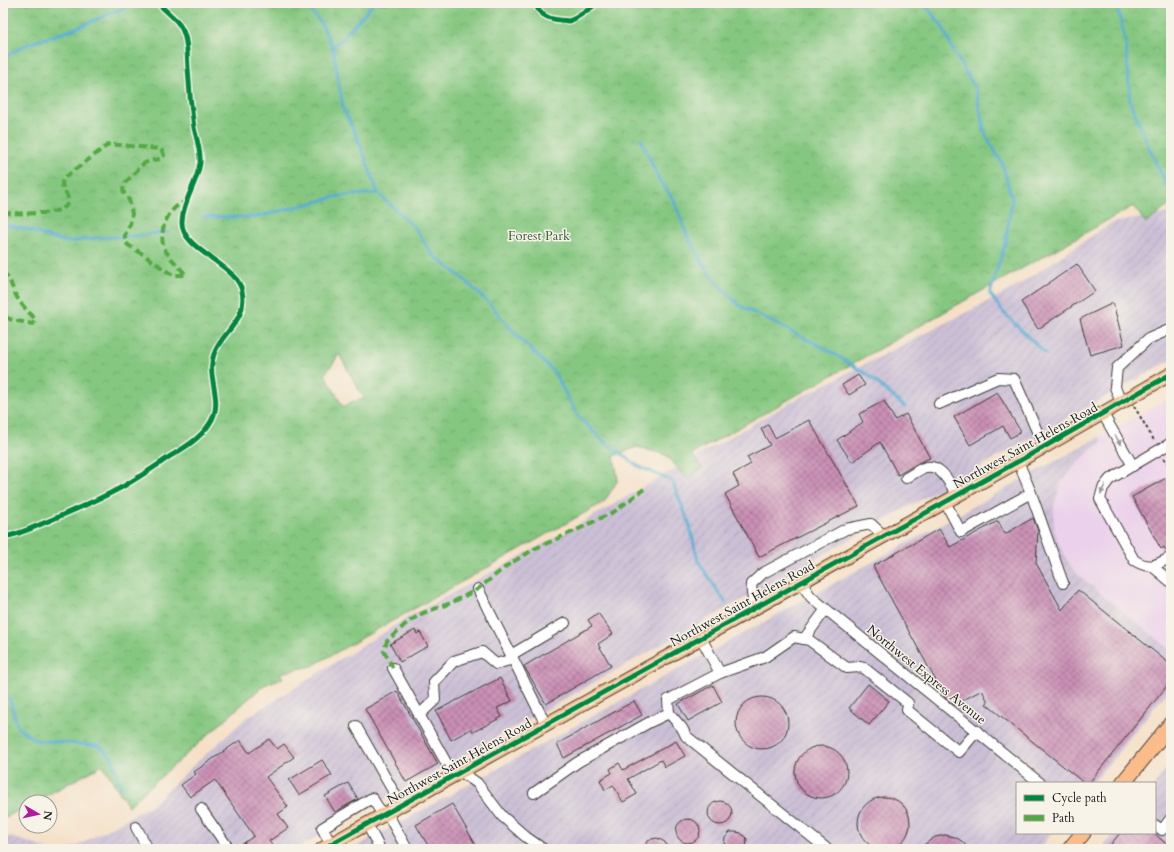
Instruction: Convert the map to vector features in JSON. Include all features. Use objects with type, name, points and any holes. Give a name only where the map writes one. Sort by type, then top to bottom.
[{"type":"highway","points":[[1124,782],[1171,724]]},
{"type":"highway","points":[[1070,849],[1082,834]]},
{"type":"main road","name":"Northwest Saint Helens Road","points":[[327,846],[546,725],[638,672],[801,583],[1103,414],[1171,374]]},
{"type":"street","points":[[1126,401],[1115,387],[1117,368],[1148,339],[1171,329]]},
{"type":"street","points":[[939,404],[998,378],[1014,379],[1044,447]]},
{"type":"street","points":[[1103,414],[1133,466]]},
{"type":"street","points":[[1171,444],[1114,476],[1106,483],[1100,498],[1134,560],[1140,564],[1152,566],[1171,557]]},
{"type":"street","points":[[1018,461],[1063,583]]},
{"type":"street","points":[[906,478],[924,468],[930,467],[936,469],[941,472],[957,495]]},
{"type":"street","points":[[945,502],[961,532],[1031,493]]},
{"type":"street","points":[[754,609],[750,584],[763,573],[846,529],[871,524],[884,536]]},
{"type":"street","points":[[1152,566],[1171,582]]},
{"type":"street","name":"Northwest Express Avenue","points":[[801,583],[811,597],[1039,782]]},
{"type":"street","points":[[478,589],[546,725]]},
{"type":"street","points":[[804,639],[826,609]]},
{"type":"street","points":[[420,715],[436,700],[434,682],[454,661],[482,652],[496,664],[512,657],[565,622]]},
{"type":"street","points":[[826,849],[686,736],[669,713],[668,700],[720,673],[765,657],[794,637],[809,640],[847,668],[864,668],[908,703],[907,710],[959,752],[976,731]]},
{"type":"street","points":[[701,638],[720,673]]},
{"type":"street","points":[[393,668],[448,766],[478,783],[502,816],[526,837],[543,849]]},
{"type":"street","points":[[534,793],[578,762],[669,713]]},
{"type":"street","points":[[356,726],[401,805]]},
{"type":"street","points":[[327,846],[322,828],[372,798],[385,814],[407,849]]},
{"type":"street","points":[[201,808],[229,849]]},
{"type":"street","points":[[1156,826],[1162,830],[1171,818]]},
{"type":"street","points":[[367,824],[380,849]]},
{"type":"street","points":[[136,827],[148,849]]},
{"type":"path","points":[[1126,401],[1170,467]]},
{"type":"shaded area","points":[[1171,213],[1171,360],[296,849],[67,849],[75,847],[152,805],[246,718],[410,616],[562,534],[793,401],[1014,288],[1111,223]]},
{"type":"shaded area","points":[[1171,397],[1171,650],[1078,575],[1068,562],[1059,545],[1054,529],[1054,507],[1061,483],[1072,468],[1094,447],[1102,442],[1099,437]]},
{"type":"shaded area","points":[[1099,437],[1103,442],[1094,447],[1072,468],[1061,483],[1054,506],[1054,529],[1059,545],[1068,562],[1078,575],[1171,650],[1171,687],[1094,782],[1016,782],[1016,834],[1051,834],[1039,849],[352,849]]},
{"type":"shaded area","points":[[1171,764],[1171,849],[1101,849],[1113,834],[1156,834],[1156,782]]},
{"type":"shaded area","points":[[8,836],[48,849],[3,849],[3,839]]},
{"type":"green space","name":"Forest Park","points":[[3,3],[1171,3],[1171,204],[1146,223],[1133,206],[692,454],[702,468],[686,478],[666,455],[637,447],[614,456],[618,480],[604,502],[312,666],[280,673],[283,678],[264,685],[128,806],[103,765],[49,794],[18,794],[18,811],[3,819]],"holes":[[[339,354],[364,399],[351,402],[343,407],[325,374]]]},
{"type":"building","points":[[1077,264],[1095,291],[1038,329],[1021,302]]},
{"type":"building","points":[[1113,303],[1124,345],[1090,355],[1080,319]]},
{"type":"building","points":[[858,375],[865,385],[849,395],[842,385]]},
{"type":"building","points":[[997,392],[1021,432],[1010,438],[1003,426],[970,445],[954,417]]},
{"type":"building","points":[[884,401],[895,420],[906,414],[930,458],[918,463],[898,475],[880,442],[852,462],[837,440],[863,422],[859,414]]},
{"type":"building","points":[[809,420],[859,506],[759,557],[725,494],[739,486],[733,474],[751,464],[747,457],[770,445],[761,429],[768,425],[775,438]]},
{"type":"building","points":[[1168,477],[1171,483],[1171,551],[1167,552],[1164,547],[1161,549],[1132,497]]},
{"type":"building","points":[[1033,518],[1038,531],[1036,563],[1062,610],[1078,590],[1171,665],[1171,681],[1090,782],[1083,782],[986,704],[988,702],[982,690],[954,705],[946,699],[873,566],[939,529],[950,547],[998,521],[1005,534]]},
{"type":"building","points":[[598,613],[613,634],[598,644],[611,666],[546,704],[524,666],[592,626],[588,620]]},
{"type":"building","points":[[415,630],[417,634],[420,632],[428,646],[400,662],[390,644]]},
{"type":"building","points":[[500,678],[512,701],[497,708],[502,717],[473,732],[471,729],[451,740],[436,711]]},
{"type":"building","points":[[868,684],[889,701],[869,725],[849,708]]},
{"type":"building","points":[[713,685],[722,702],[688,721],[678,704]]},
{"type":"building","points":[[397,691],[438,764],[406,782],[365,709]]},
{"type":"building","points":[[762,697],[772,699],[780,705],[786,713],[788,723],[786,733],[780,741],[772,747],[762,749],[752,747],[744,741],[738,733],[736,723],[738,713],[744,705],[752,699]]},
{"type":"building","points":[[634,701],[642,715],[564,758],[557,744]]},
{"type":"building","points":[[269,739],[277,749],[284,744],[294,757],[266,777],[288,807],[278,814],[288,828],[269,841],[272,845],[267,849],[235,849],[254,836],[215,780],[190,797],[181,785],[196,774],[194,772],[240,740],[249,753]]},
{"type":"building","points":[[676,741],[685,756],[665,767],[661,760],[628,779],[637,794],[623,802],[613,785],[605,790],[600,780],[612,773],[610,769],[619,763],[623,770]]},
{"type":"building","points":[[821,746],[831,748],[839,754],[845,762],[847,772],[845,782],[839,790],[831,796],[821,798],[811,796],[803,790],[797,782],[795,772],[797,762],[803,754],[811,748]]},
{"type":"building","points":[[322,760],[332,775],[299,795],[289,780]]},
{"type":"building","points":[[348,783],[358,799],[335,812],[325,796]]},
{"type":"building","points":[[884,797],[894,799],[902,805],[908,813],[910,823],[908,833],[902,841],[894,847],[884,849],[874,847],[866,841],[860,833],[858,823],[860,813],[866,805],[874,799]]},
{"type":"building","points":[[720,801],[728,805],[732,813],[728,821],[720,825],[712,821],[708,813],[712,805]]},
{"type":"building","points":[[452,804],[478,849],[430,849],[416,825]]},
{"type":"building","points":[[688,819],[696,823],[700,831],[696,839],[688,843],[680,839],[676,831],[680,823]]},
{"type":"building","points":[[730,832],[741,833],[747,839],[746,849],[725,849],[725,838]]},
{"type":"building","points":[[1119,834],[1155,834],[1171,848],[1171,849],[1107,849]]},
{"type":"building","points":[[945,835],[955,837],[963,842],[968,849],[918,849],[935,837]]},
{"type":"building","points":[[657,838],[665,842],[668,849],[642,849],[648,841]]},
{"type":"waterway","points":[[3,58],[28,44],[71,30],[136,3]]},
{"type":"waterway","points":[[304,3],[321,23],[333,48]]},
{"type":"waterway","points":[[374,3],[333,48],[343,108],[360,144],[378,193],[415,228],[432,254],[460,276],[487,301],[522,341],[554,372],[578,416],[602,440],[638,466],[672,481],[689,523],[698,561],[725,602]]},
{"type":"waterway","points":[[925,3],[942,26],[954,52],[976,90],[985,134],[1002,163],[1012,199],[1005,244],[990,294],[1003,312],[1046,354]]},
{"type":"waterway","points":[[1115,3],[1118,9],[1126,45],[1130,102],[1156,163],[1171,193]]},
{"type":"waterway","points":[[641,139],[659,180],[674,200],[687,235],[702,263],[719,285],[739,305],[828,350],[868,375],[905,407]]},
{"type":"waterway","points":[[203,217],[257,217],[339,196],[378,193]]},
{"type":"waterway","points":[[4,225],[26,229],[51,238],[69,242],[95,238],[134,236],[168,232]]},
{"type":"waterway","points":[[3,690],[10,701],[18,728],[35,740],[100,746],[112,758],[122,790]]},
{"type":"marked path","points":[[3,213],[50,212],[65,207],[68,202],[68,196],[62,186],[63,179],[109,144],[161,149],[164,155],[160,159],[143,164],[125,183],[123,189],[129,200],[132,214],[130,224],[125,235],[125,241],[128,245],[173,275],[186,275],[166,251],[162,241],[162,234],[169,214],[185,202]]},
{"type":"marked path","points":[[3,272],[9,279],[18,299],[35,319],[33,324],[12,320],[3,316]]},
{"type":"marked path","points":[[393,668],[384,651],[387,641],[408,622],[423,613],[451,603],[478,589],[508,565],[536,548],[615,511],[644,489]]},
{"type":"cycle path","points":[[3,537],[14,535],[30,529],[95,501],[124,486],[192,442],[210,423],[214,414],[216,406],[212,372],[214,354],[238,318],[243,301],[242,291],[238,281],[199,249],[184,231],[182,221],[183,213],[196,178],[200,163],[200,154],[192,113],[187,48],[184,33],[177,22],[158,3]]},
{"type":"cycle path","points":[[535,3],[539,11],[544,16],[552,19],[569,21],[579,16],[597,3]]},
{"type":"cycle path","points":[[322,849],[1044,447],[1171,374]]}]
